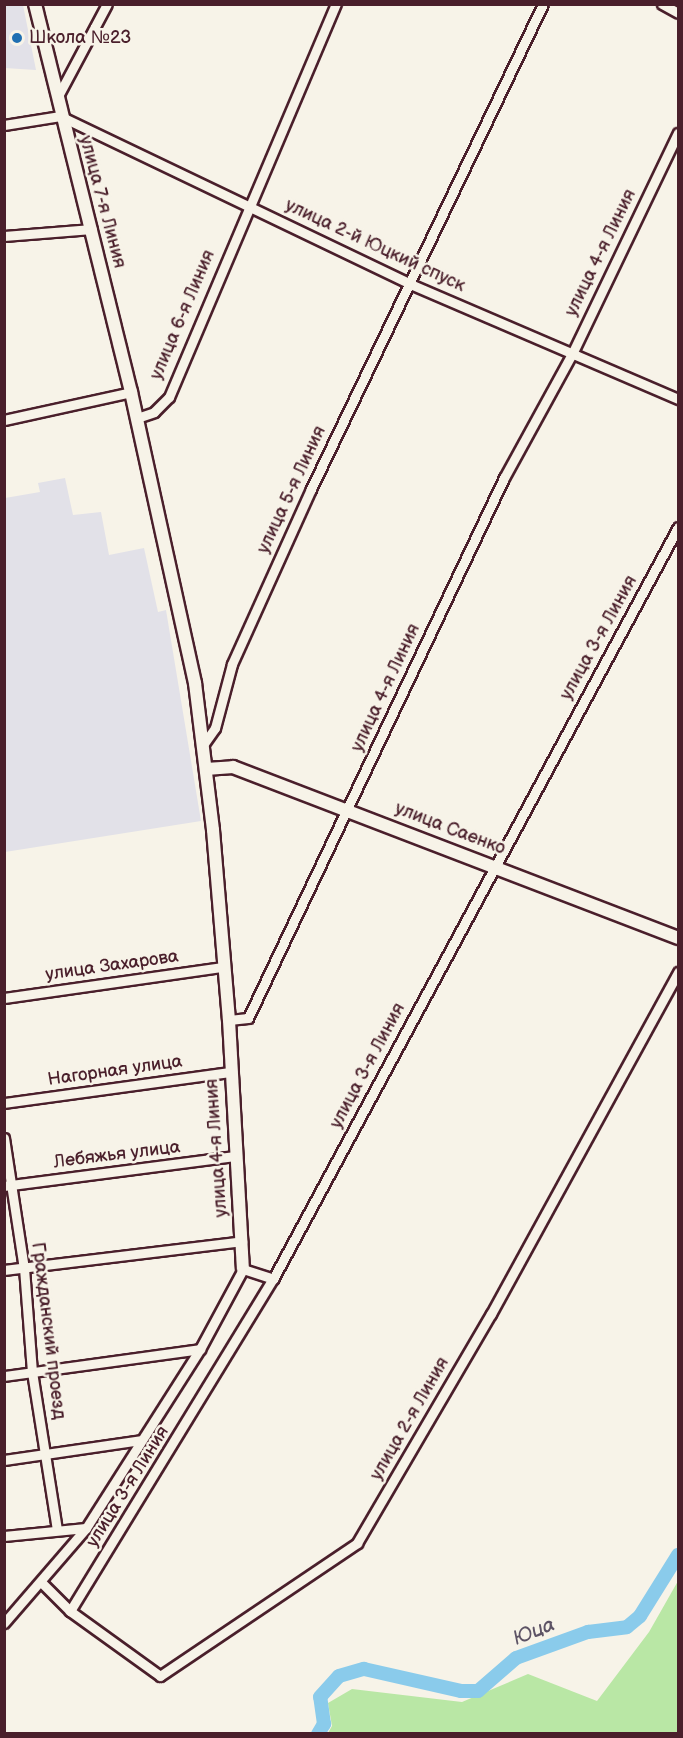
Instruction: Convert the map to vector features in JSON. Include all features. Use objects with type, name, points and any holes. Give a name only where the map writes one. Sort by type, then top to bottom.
[{"type":"street","name":"улица 7-я Линия","points":[[35,4],[56,100],[92,229],[137,418]]},
{"type":"street","points":[[56,100],[107,4]]},
{"type":"street","name":"улица 6-я Линия","points":[[137,418],[154,412],[169,397],[249,204],[336,4]]},
{"type":"street","name":"улица 5-я Линия","points":[[203,745],[215,728],[232,664],[543,4]]},
{"type":"street","points":[[662,4],[678,13]]},
{"type":"street","points":[[4,124],[60,116]]},
{"type":"street","name":"улица 2-й Юцкий спуск","points":[[60,116],[249,204],[410,284],[678,399]]},
{"type":"street","name":"улица 4-я Линия","points":[[243,1269],[234,1156],[229,1020],[248,1018],[349,810],[504,478],[572,354],[678,134]]},
{"type":"street","points":[[4,236],[92,229]]},
{"type":"street","points":[[4,420],[131,392]]},
{"type":"street","points":[[137,418],[195,683],[206,769],[229,1020]]},
{"type":"street","name":"улица 3-я Линия","points":[[70,1611],[273,1279],[678,527]]},
{"type":"street","name":"улица Саенко","points":[[206,769],[233,767],[495,865],[678,938]]},
{"type":"street","name":"улица Захарова","points":[[4,998],[223,967]]},
{"type":"street","name":"улица 2-я Линия","points":[[42,1583],[70,1611],[160,1676],[357,1543],[492,1314],[678,972]]},
{"type":"street","name":"Нагорная улица","points":[[4,1103],[230,1072]]},
{"type":"street","name":"Гражданский проезд","points":[[4,1138],[8,1186],[24,1268],[32,1372],[48,1454],[57,1529]]},
{"type":"street","name":"Лебяжья улица","points":[[8,1186],[234,1156]]},
{"type":"street","points":[[4,1270],[242,1241]]},
{"type":"street","points":[[243,1269],[273,1279]]},
{"type":"street","name":"улица 3-я Линия","points":[[6,1621],[42,1583],[86,1528],[200,1349],[243,1269]]},
{"type":"street","points":[[4,1376],[200,1349]]},
{"type":"street","points":[[4,1460],[141,1440]]},
{"type":"street","points":[[4,1536],[57,1529],[86,1528]]},
{"type":"shaded area","name":"Школа №23","points":[[4,5],[23,5],[36,70],[5,68]]},
{"type":"shaded area","points":[[65,478],[73,515],[101,512],[109,555],[144,548],[158,612],[166,610],[201,821],[5,852],[5,498],[40,492],[38,483]]},
{"type":"green space","points":[[678,1581],[678,1733],[328,1733],[332,1726],[328,1703],[352,1689],[462,1702],[528,1674],[597,1701],[649,1632]]},
{"type":"waterway","name":"Юца","points":[[318,1734],[324,1724],[320,1697],[339,1676],[364,1669],[461,1691],[478,1691],[516,1658],[588,1632],[627,1627],[640,1616],[678,1555]]},
{"type":"place","name":"Школа №23","points":[[17,38]]}]
